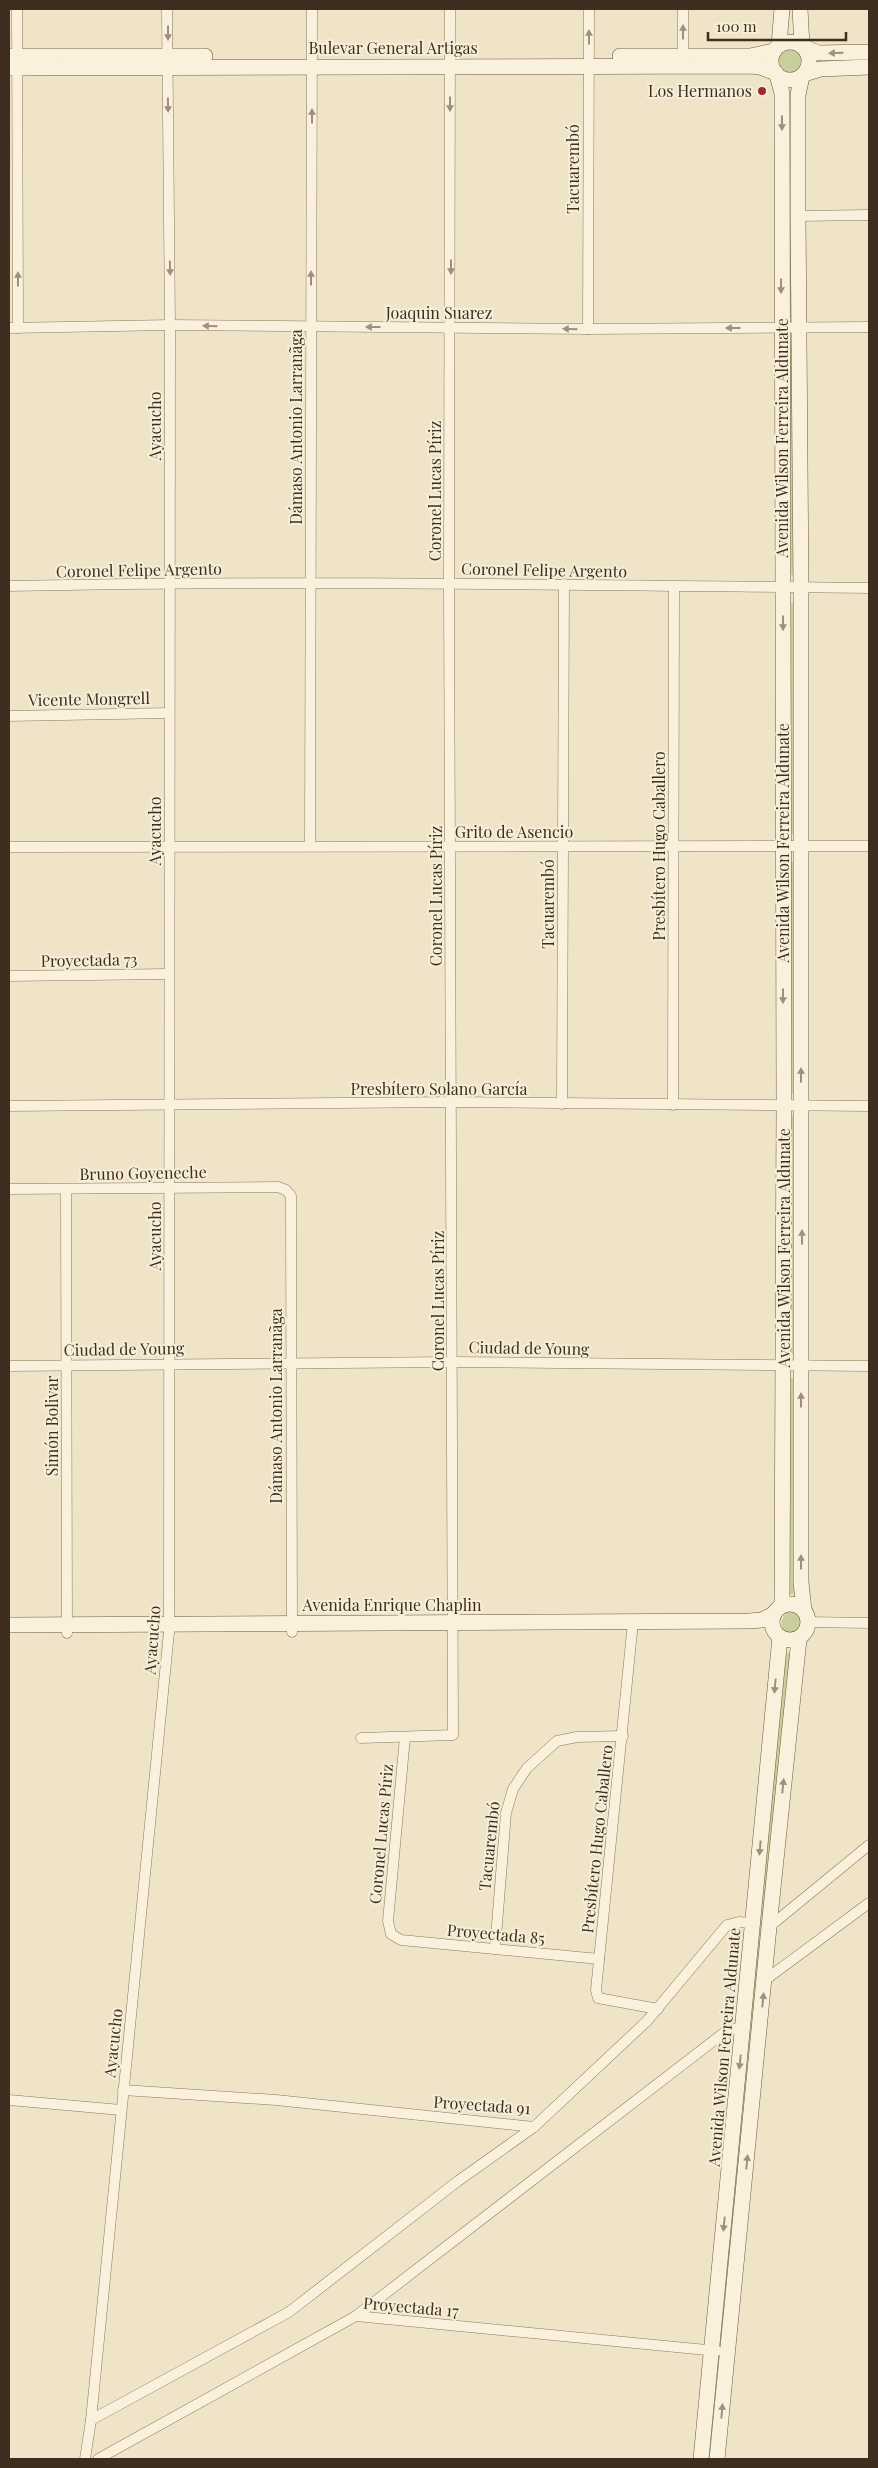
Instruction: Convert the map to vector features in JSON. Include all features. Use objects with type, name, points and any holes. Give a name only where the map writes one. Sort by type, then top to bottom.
[{"type":"street","points":[[13,328],[13,62],[16,9]]},
{"type":"street","name":"Ayacucho","points":[[85,2459],[91,2420],[169,1628],[170,325],[167,9]]},
{"type":"street","name":"Dámaso Antonio Larranãga","points":[[310,846],[312,9]]},
{"type":"street","name":"Coronel Lucas Píriz","points":[[362,1738],[453,1735],[450,9]]},
{"type":"street","name":"Tacuarembó","points":[[588,329],[589,9]]},
{"type":"street","points":[[683,9],[683,56]]},
{"type":"street","points":[[782,9],[776,48],[771,60],[777,74],[790,80],[832,67],[869,67]]},
{"type":"street","points":[[800,9],[803,46],[809,58],[808,69],[803,75]]},
{"type":"street","points":[[776,48],[788,42],[818,53],[869,52]]},
{"type":"street","name":"Bulevar General Artigas","points":[[588,61],[683,56],[750,56],[776,48]]},
{"type":"street","name":"Bulevar General Artigas","points":[[13,62],[588,61],[750,66],[760,67],[777,74]]},
{"type":"street","name":"Avenida Wilson Ferreira Aldunate","points":[[777,74],[782,93],[784,1106],[784,1367],[778,1610]]},
{"type":"street","name":"Avenida Wilson Ferreira Aldunate","points":[[803,75],[798,95],[798,216],[801,587],[801,1582],[806,1617]]},
{"type":"street","points":[[798,216],[869,215]]},
{"type":"street","name":"Joaquin Suarez","points":[[13,328],[170,325],[588,329],[869,326]]},
{"type":"street","name":"Coronel Felipe Argento","points":[[9,586],[170,583],[312,585],[564,584],[674,587],[869,588]]},
{"type":"street","name":"Tacuarembó","points":[[562,1104],[564,584]]},
{"type":"street","name":"Presbítero Hugo Caballero","points":[[673,1105],[674,587]]},
{"type":"street","name":"Vicente Mongrell","points":[[9,716],[170,713]]},
{"type":"street","name":"Grito de Asencio","points":[[9,846],[869,846]]},
{"type":"street","name":"Proyectada 73","points":[[9,976],[169,974]]},
{"type":"street","name":"Presbítero Solano García","points":[[9,1106],[452,1102],[801,1107],[869,1106]]},
{"type":"street","name":"Dámaso Antonio Larranãga","points":[[278,1187],[286,1190],[290,1196],[292,1627]]},
{"type":"street","name":"Bruno Goyeneche","points":[[9,1189],[278,1187]]},
{"type":"street","name":"Simón Bolivar","points":[[66,1189],[68,1365],[67,1629]]},
{"type":"street","name":"Ciudad de Young","points":[[9,1366],[453,1362],[784,1367],[869,1366]]},
{"type":"street","points":[[806,1617],[806,1632],[799,1638],[789,1641],[777,1635],[772,1623],[778,1610],[794,1604],[806,1617],[869,1623]]},
{"type":"street","name":"Avenida Enrique Chaplin","points":[[633,1627],[762,1620],[778,1610]]},
{"type":"street","name":"Avenida Enrique Chaplin","points":[[9,1625],[67,1629]]},
{"type":"street","name":"Avenida Enrique Chaplin","points":[[9,1634],[67,1629],[454,1626],[761,1630],[777,1635]]},
{"type":"street","name":"Presbítero Hugo Caballero","points":[[633,1627],[596,1990],[598,1998],[658,2009]]},
{"type":"street","name":"Avenida Wilson Ferreira Aldunate","points":[[702,2459],[744,2026],[777,1635]]},
{"type":"street","name":"Avenida Wilson Ferreira Aldunate","points":[[717,2459],[799,1638]]},
{"type":"street","name":"Tacuarembó","points":[[495,1949],[506,1813],[513,1789],[527,1768],[557,1741],[577,1737],[623,1736]]},
{"type":"street","name":"Coronel Lucas Píriz","points":[[391,1934],[388,1921],[405,1737]]},
{"type":"street","points":[[769,1927],[869,1845]]},
{"type":"street","points":[[765,1980],[869,1903]]},
{"type":"street","name":"Proyectada 91","points":[[123,2090],[213,2095],[534,2126],[658,2009],[727,1925],[739,1922],[753,1923]]},
{"type":"street","name":"Proyectada 85","points":[[391,1934],[401,1940],[599,1959]]},
{"type":"street","points":[[356,2316],[725,2032],[744,2026]]},
{"type":"street","points":[[9,2100],[121,2110]]},
{"type":"street","points":[[91,2420],[289,2312],[534,2126]]},
{"type":"street","name":"Proyectada 17","points":[[98,2459],[356,2316],[728,2353]]},
{"type":"green space","points":[[791,46],[801,50],[805,60],[801,70],[791,74],[781,70],[777,60],[781,50]]},
{"type":"green space","points":[[788,95],[794,95],[794,318],[788,318]]},
{"type":"green space","points":[[788,342],[794,342],[797,575],[791,575]]},
{"type":"green space","points":[[790,603],[797,603],[796,834],[789,834]]},
{"type":"green space","points":[[789,862],[796,862],[797,1094],[790,1094]]},
{"type":"green space","points":[[791,1116],[797,1116],[798,1354],[791,1354]]},
{"type":"green space","points":[[790,1378],[797,1378],[796,1594],[789,1594]]},
{"type":"green space","points":[[792,1608],[797,1608],[802,1626],[798,1633],[789,1637],[783,1630],[782,1622],[785,1614]]},
{"type":"green space","points":[[785,1653],[792,1654],[725,2344],[718,2343]]},
{"type":"place","name":"Los Hermanos","points":[[762,91]]}]
